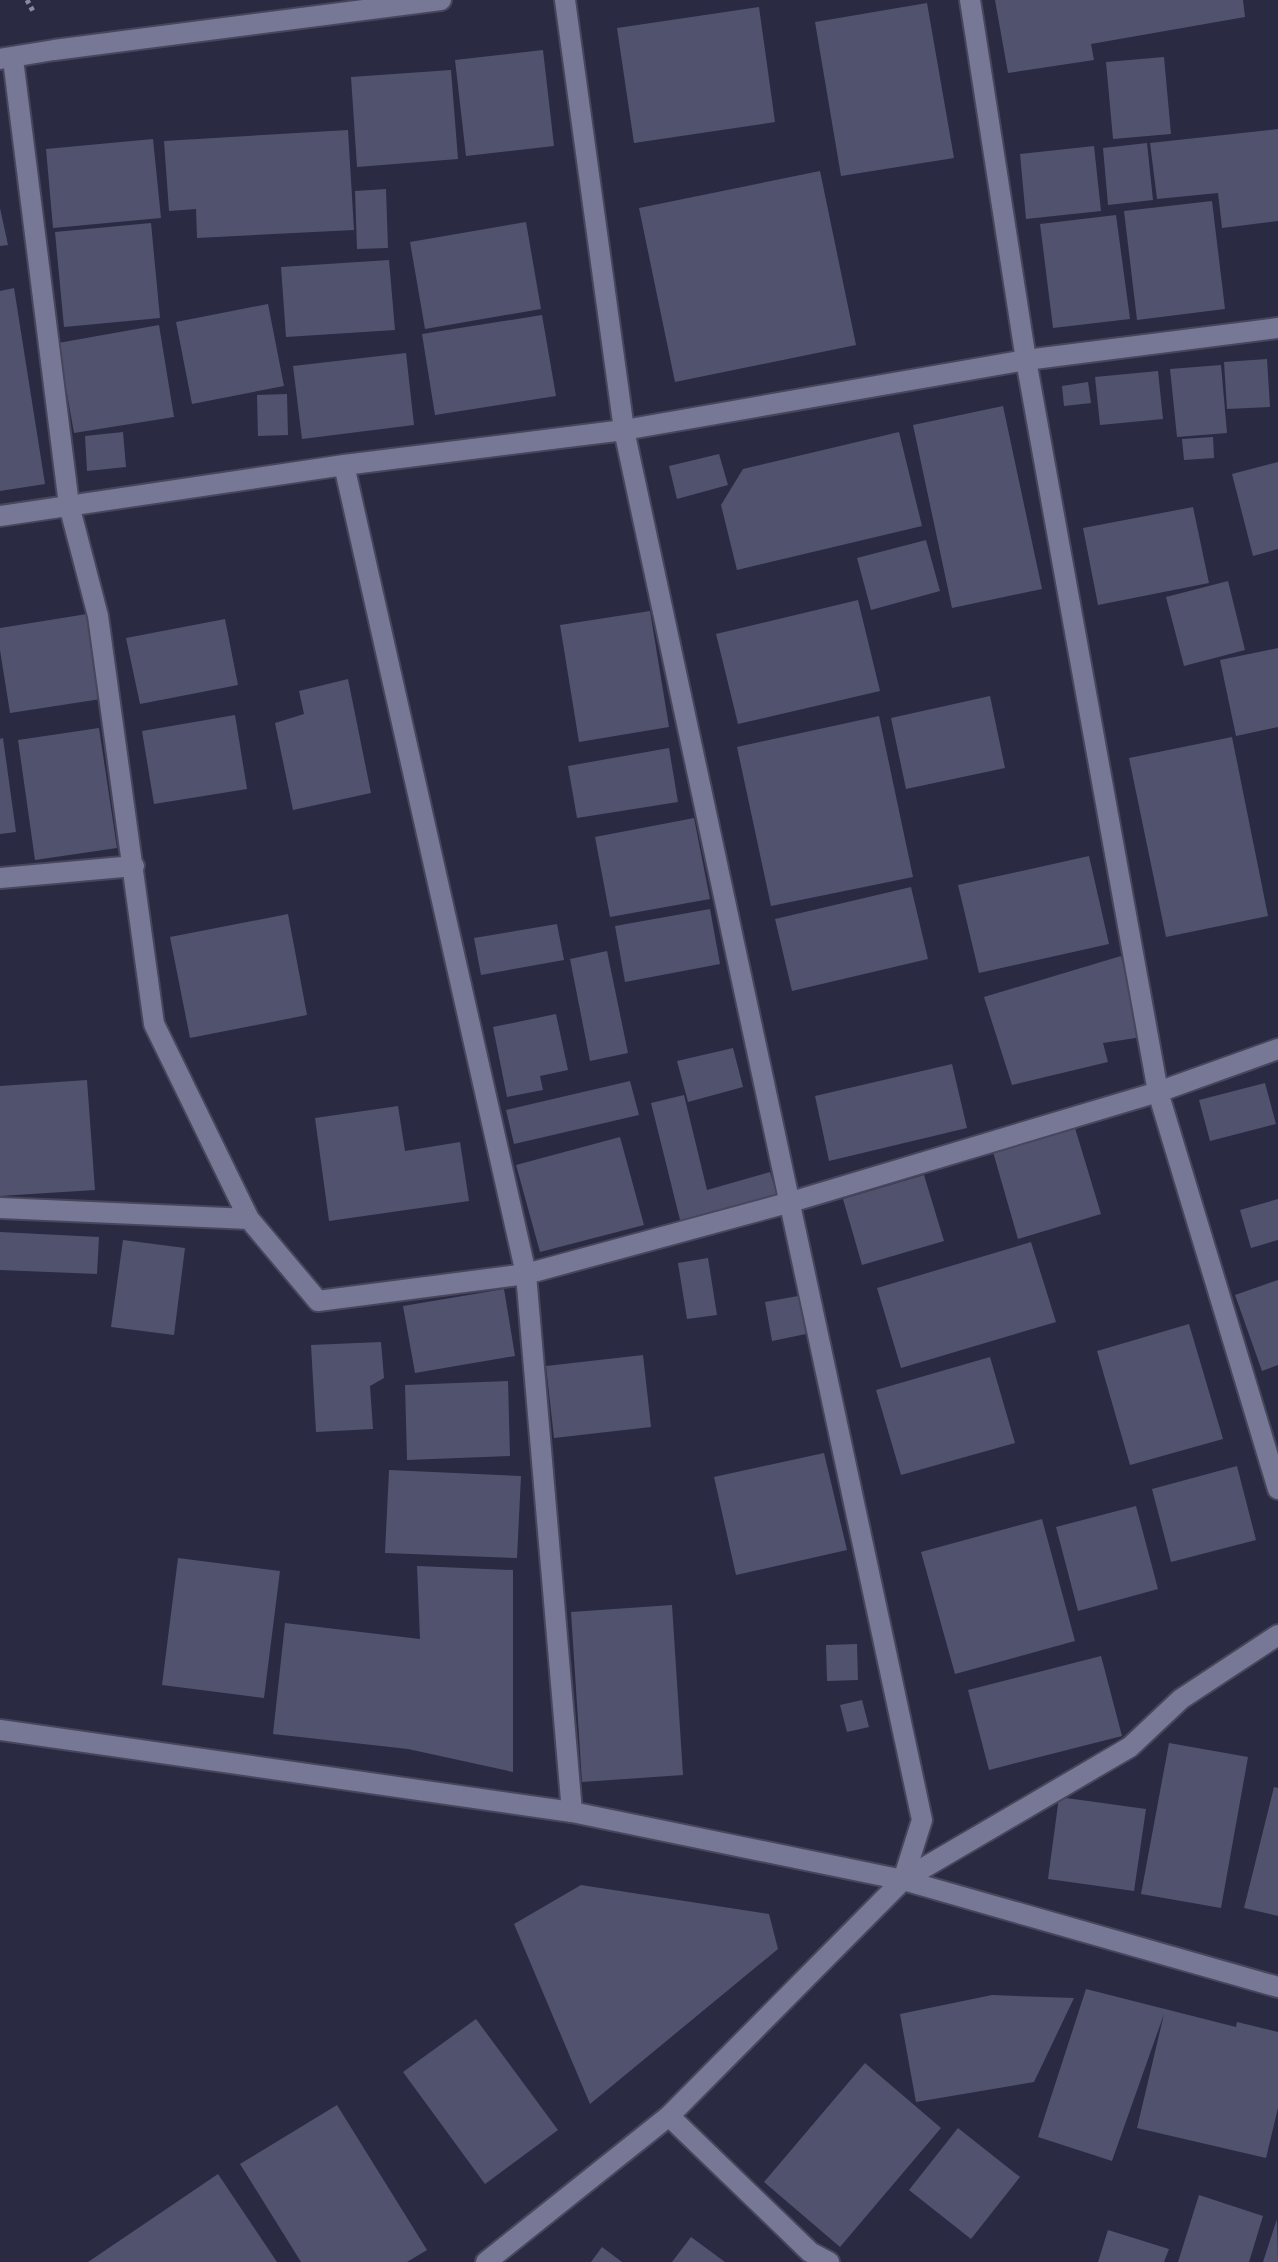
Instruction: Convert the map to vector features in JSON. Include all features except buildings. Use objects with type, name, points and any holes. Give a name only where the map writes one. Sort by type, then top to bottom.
[{"type":"street","points":[[441,0],[54,50],[6,59],[69,505],[98,616],[154,1024],[249,1219],[318,1301],[526,1274],[791,1202],[1158,1092],[1278,1049]]},
{"type":"street","points":[[565,0],[624,430],[922,1820],[903,1880]]},
{"type":"street","points":[[970,0],[1026,360],[1158,1092],[1278,1489]]},
{"type":"street","points":[[0,516],[344,465],[624,430],[1026,360],[1278,328]]},
{"type":"street","points":[[344,465],[526,1274],[572,1812]]},
{"type":"street","points":[[0,878],[134,866]]},
{"type":"street","points":[[0,1208],[249,1219]]},
{"type":"street","points":[[486,2262],[669,2116],[903,1880],[1130,1747],[1181,1699],[1278,1635]]},
{"type":"street","points":[[0,1730],[572,1812],[903,1880],[1278,1987]]},
{"type":"street","points":[[669,2116],[810,2252],[829,2262]]}]
